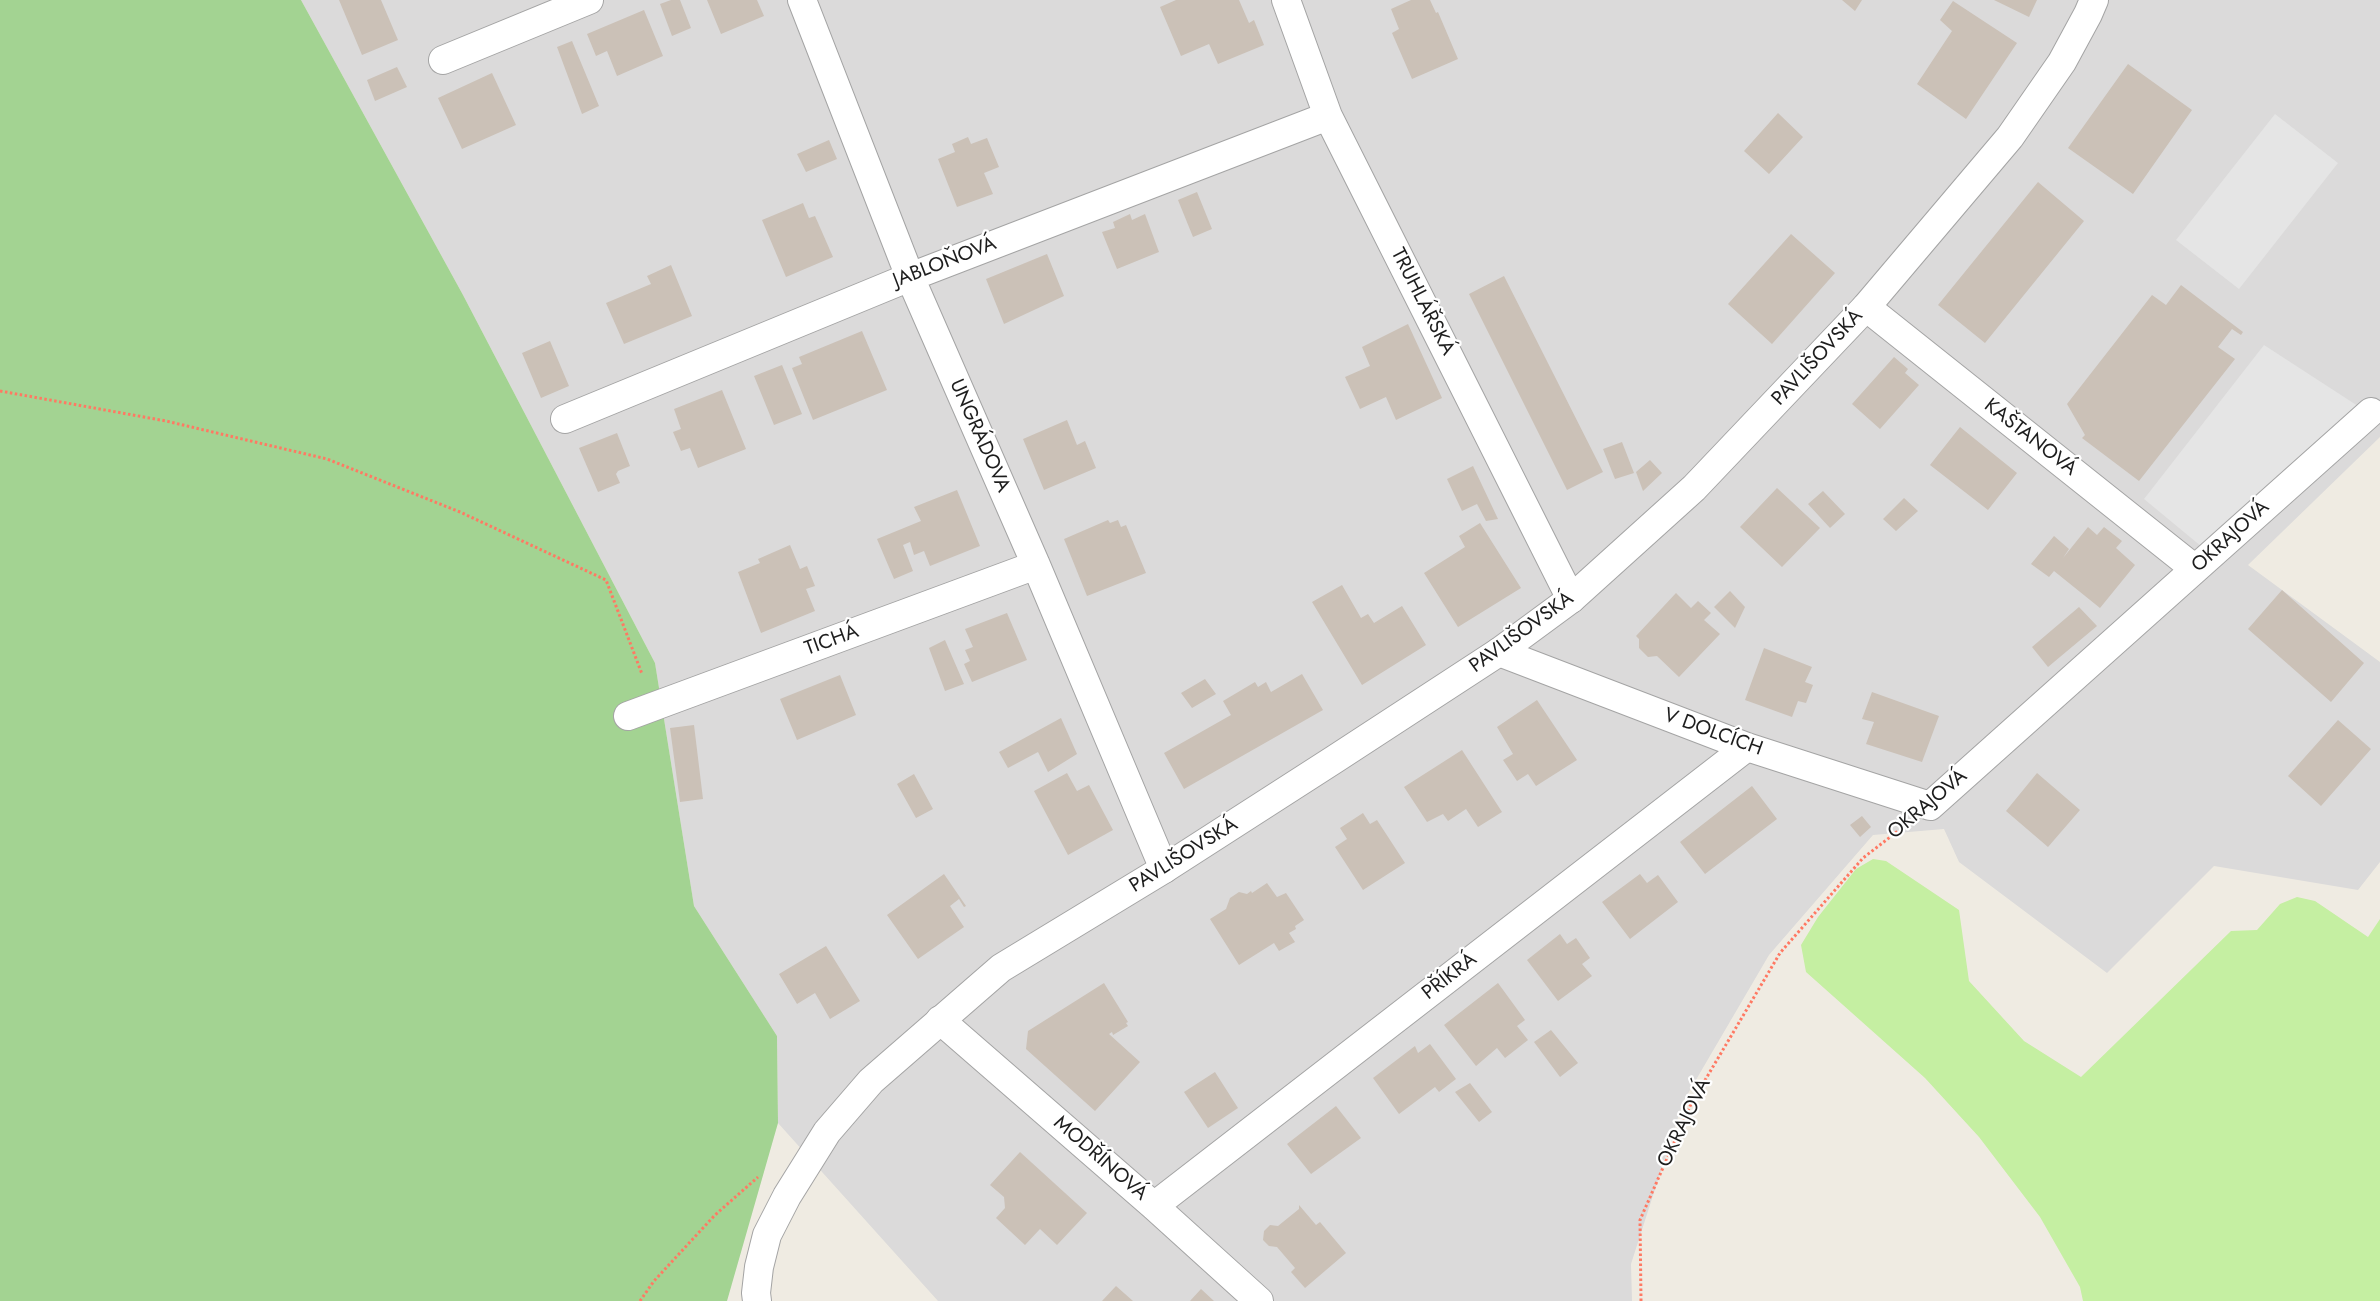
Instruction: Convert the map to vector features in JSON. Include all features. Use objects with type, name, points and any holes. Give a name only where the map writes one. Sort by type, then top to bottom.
[{"type":"street","points":[[443,60],[590,0]]},
{"type":"street","name":"UNGRÁDOVA","points":[[802,0],[910,277],[1036,566],[1164,869]]},
{"type":"street","name":"TRUHLÁŘSKÁ","points":[[1286,0],[1328,116],[1571,599]]},
{"type":"street","name":"PAVLIŠOVSKÁ","points":[[757,1301],[759,1267],[768,1235],[788,1196],[827,1132],[871,1081],[1001,968],[1164,869],[1499,652],[1571,599],[1694,488],[1866,307],[2010,137],[2062,62],[2094,0]]},
{"type":"street","name":"JABLOŇOVÁ","points":[[565,419],[910,277],[1328,116]]},
{"type":"street","name":"KAŠTANOVÁ","points":[[1866,307],[2195,569]]},
{"type":"street","name":"OKRAJOVÁ","points":[[1930,806],[2371,412]]},
{"type":"street","name":"TICHÁ","points":[[628,716],[1036,566]]},
{"type":"street","name":"V DOLCÍCH","points":[[1499,652],[1746,747],[1930,806]]},
{"type":"street","name":"PŘÍKRÁ","points":[[1154,1206],[1746,747]]},
{"type":"street","name":"MODŘÍNOVÁ","points":[[940,1020],[1154,1206],[1259,1301]]},
{"type":"path","points":[[0,391],[166,421],[327,459],[460,512],[606,580],[654,708]]},
{"type":"path","name":"OKRAJOVÁ","points":[[1642,1301],[1640,1220],[1696,1096],[1780,953],[1863,858],[1930,806]]},
{"type":"path","points":[[640,1301],[654,1281],[715,1215],[758,1176]]},
{"type":"shaded area","points":[[301,0],[2380,0],[2380,437],[2248,565],[2380,662],[2380,862],[2358,890],[2214,866],[2107,973],[1959,862],[1944,829],[1873,835],[1769,955],[1683,1102],[1631,1264],[1632,1301],[938,1301],[778,1123],[777,1036],[694,906],[655,663],[463,295]]},
{"type":"shaded area","points":[[2275,114],[2338,163],[2239,289],[2176,240]]},
{"type":"shaded area","points":[[2264,345],[2361,408],[2202,547],[2144,499]]},
{"type":"green space","points":[[0,0],[301,0],[463,295],[655,663],[694,906],[777,1036],[778,1123],[727,1301],[0,1301]]},
{"type":"green space","points":[[1873,859],[1886,861],[1959,910],[1969,981],[2024,1041],[2081,1077],[2231,931],[2257,930],[2280,904],[2297,897],[2315,901],[2368,937],[2380,919],[2380,1301],[2083,1301],[2080,1287],[2040,1217],[1979,1137],[1925,1078],[1806,972],[1801,945],[1818,917],[1856,869]]},
{"type":"building","points":[[339,0],[381,0],[398,40],[362,55]]},
{"type":"building","points":[[671,0],[680,0],[691,28],[672,36],[660,4]]},
{"type":"building","points":[[707,0],[757,0],[764,16],[721,34]]},
{"type":"building","points":[[1176,0],[1239,0],[1249,23],[1254,20],[1264,45],[1218,64],[1209,44],[1181,56],[1160,7]]},
{"type":"building","points":[[1411,0],[1430,0],[1436,13],[1438,12],[1458,59],[1412,79],[1392,33],[1399,29],[1391,9]]},
{"type":"building","points":[[1842,0],[1862,0],[1855,11]]},
{"type":"building","points":[[1994,0],[2037,0],[2029,17]]},
{"type":"building","points":[[1953,1],[2017,43],[1966,119],[1917,84],[1952,31],[1940,20]]},
{"type":"building","points":[[644,10],[663,56],[617,76],[607,51],[596,56],[587,34]]},
{"type":"building","points":[[572,41],[599,106],[582,114],[557,47]]},
{"type":"building","points":[[2128,64],[2192,110],[2133,194],[2068,148]]},
{"type":"building","points":[[397,67],[407,87],[375,101],[367,80]]},
{"type":"building","points":[[492,73],[516,125],[462,149],[438,98]]},
{"type":"building","points":[[1778,113],[1803,137],[1769,174],[1744,151]]},
{"type":"building","points":[[968,137],[971,144],[987,138],[999,167],[984,173],[993,194],[957,207],[938,159],[955,152],[952,144]]},
{"type":"building","points":[[829,140],[837,159],[806,172],[797,154]]},
{"type":"building","points":[[2038,182],[2084,221],[1985,343],[1938,305]]},
{"type":"building","points":[[1197,192],[1212,229],[1193,237],[1178,200]]},
{"type":"building","points":[[803,203],[809,218],[815,216],[833,257],[786,277],[762,220]]},
{"type":"building","points":[[1130,214],[1132,220],[1145,214],[1159,252],[1117,269],[1102,232],[1115,228],[1113,222]]},
{"type":"building","points":[[1791,234],[1835,273],[1772,344],[1728,304]]},
{"type":"building","points":[[1047,254],[1064,296],[1004,324],[986,279]]},
{"type":"building","points":[[671,265],[692,316],[624,344],[606,303],[651,284],[647,276]]},
{"type":"building","points":[[1504,276],[1603,472],[1567,490],[1469,294]]},
{"type":"building","points":[[2181,285],[2243,332],[2241,335],[2232,329],[2218,347],[2235,359],[2139,481],[2082,438],[2085,435],[2067,404],[2152,295],[2166,305]]},
{"type":"building","points":[[1408,324],[1442,398],[1396,420],[1386,397],[1360,409],[1345,377],[1370,366],[1362,347]]},
{"type":"building","points":[[862,331],[887,390],[813,420],[792,368],[802,364],[799,357]]},
{"type":"building","points":[[550,341],[569,386],[541,398],[522,353]]},
{"type":"building","points":[[1894,357],[1908,369],[1905,373],[1919,385],[1880,429],[1852,404]]},
{"type":"building","points":[[782,365],[802,414],[774,425],[754,376]]},
{"type":"building","points":[[722,390],[746,449],[698,468],[690,448],[681,451],[673,432],[681,429],[674,409]]},
{"type":"building","points":[[1067,420],[1077,445],[1085,441],[1096,468],[1044,490],[1023,439]]},
{"type":"building","points":[[1960,427],[2017,473],[1988,510],[1930,465]]},
{"type":"building","points":[[617,433],[630,466],[618,471],[616,474],[620,483],[598,492],[579,448]]},
{"type":"building","points":[[1622,442],[1634,473],[1615,479],[1603,449]]},
{"type":"building","points":[[1650,460],[1662,473],[1643,491],[1636,472]]},
{"type":"building","points":[[1473,466],[1498,519],[1486,521],[1477,504],[1462,511],[1447,479]]},
{"type":"building","points":[[1777,488],[1820,528],[1782,567],[1740,527]]},
{"type":"building","points":[[957,490],[980,546],[930,566],[924,551],[914,555],[910,542],[903,545],[913,571],[894,579],[877,539],[921,521],[914,507]]},
{"type":"building","points":[[1823,491],[1845,514],[1830,528],[1808,504]]},
{"type":"building","points":[[1904,498],[1918,511],[1896,531],[1883,519]]},
{"type":"building","points":[[1108,520],[1110,523],[1118,520],[1121,527],[1126,525],[1146,573],[1087,596],[1064,539]]},
{"type":"building","points":[[1480,523],[1521,588],[1458,627],[1424,573],[1465,547],[1459,536]]},
{"type":"building","points":[[2088,527],[2097,535],[2104,527],[2122,541],[2116,548],[2135,565],[2100,608],[2054,571],[2049,577],[2031,564],[2054,536],[2069,549],[2063,558]]},
{"type":"building","points":[[790,545],[800,569],[807,566],[815,586],[806,589],[815,611],[761,633],[738,572],[760,563],[758,559]]},
{"type":"building","points":[[1342,585],[1361,618],[1368,614],[1374,623],[1402,606],[1426,645],[1362,685],[1312,602]]},
{"type":"building","points":[[2282,590],[2364,663],[2331,702],[2248,629]]},
{"type":"building","points":[[1730,591],[1745,607],[1735,628],[1714,607]]},
{"type":"building","points":[[1676,593],[1691,608],[1698,601],[1711,613],[1704,620],[1720,634],[1679,677],[1657,656],[1648,657],[1639,648],[1639,639],[1636,636]]},
{"type":"building","points":[[2079,607],[2097,626],[2048,667],[2032,647]]},
{"type":"building","points":[[1007,613],[1027,660],[972,682],[964,664],[970,661],[965,650],[973,647],[965,629]]},
{"type":"building","points":[[945,640],[964,684],[945,691],[929,648]]},
{"type":"building","points":[[1764,648],[1812,667],[1805,682],[1813,685],[1806,703],[1798,701],[1792,717],[1745,700]]},
{"type":"building","points":[[1302,674],[1323,710],[1184,789],[1164,753],[1231,715],[1223,701],[1255,682],[1258,687],[1266,682],[1271,692]]},
{"type":"building","points":[[840,675],[856,715],[797,740],[780,699]]},
{"type":"building","points":[[1205,679],[1216,694],[1192,708],[1181,693]]},
{"type":"building","points":[[1872,692],[1939,716],[1922,762],[1866,744],[1874,722],[1862,719]]},
{"type":"building","points":[[1537,700],[1577,760],[1536,786],[1528,774],[1517,781],[1503,760],[1513,754],[1497,727]]},
{"type":"building","points":[[1061,718],[1077,754],[1048,772],[1038,752],[1008,768],[999,752]]},
{"type":"building","points":[[2338,720],[2371,749],[2321,806],[2288,776]]},
{"type":"building","points":[[694,725],[703,799],[680,802],[670,728]]},
{"type":"building","points":[[1462,750],[1502,812],[1478,827],[1466,809],[1448,821],[1443,814],[1427,822],[1404,787]]},
{"type":"building","points":[[1067,773],[1077,791],[1089,785],[1113,830],[1068,855],[1034,791]]},
{"type":"building","points":[[2037,773],[2080,810],[2048,847],[2006,811]]},
{"type":"building","points":[[914,774],[933,809],[916,818],[897,784]]},
{"type":"building","points":[[1752,786],[1777,819],[1705,874],[1680,842]]},
{"type":"building","points":[[1363,813],[1370,824],[1377,820],[1405,863],[1363,890],[1335,847],[1347,839],[1340,828]]},
{"type":"building","points":[[1862,816],[1871,827],[1860,837],[1850,825]]},
{"type":"building","points":[[944,874],[966,906],[964,907],[959,899],[950,906],[964,927],[918,959],[887,915]]},
{"type":"building","points":[[1640,874],[1647,883],[1658,875],[1678,902],[1630,939],[1602,902]]},
{"type":"building","points":[[1267,883],[1277,897],[1286,893],[1304,920],[1295,926],[1296,929],[1289,933],[1295,942],[1279,951],[1274,943],[1239,965],[1210,919],[1226,909],[1230,898],[1239,892],[1247,894],[1251,891],[1252,893]]},
{"type":"building","points":[[1560,934],[1567,944],[1576,938],[1590,958],[1582,964],[1592,976],[1558,1001],[1527,960]]},
{"type":"building","points":[[826,946],[860,1001],[830,1019],[815,993],[797,1004],[779,974]]},
{"type":"building","points":[[1104,983],[1128,1022],[1126,1023],[1128,1026],[1113,1035],[1112,1032],[1109,1034],[1140,1062],[1095,1111],[1026,1049],[1028,1031]]},
{"type":"building","points":[[1498,983],[1525,1020],[1517,1026],[1528,1040],[1505,1058],[1497,1048],[1476,1066],[1444,1025]]},
{"type":"building","points":[[1551,1030],[1578,1063],[1560,1077],[1534,1042]]},
{"type":"building","points":[[1430,1044],[1456,1079],[1439,1092],[1435,1087],[1399,1114],[1373,1078],[1415,1046],[1418,1053]]},
{"type":"building","points":[[1215,1072],[1238,1108],[1208,1128],[1184,1092]]},
{"type":"building","points":[[1470,1083],[1492,1112],[1479,1122],[1455,1092]]},
{"type":"building","points":[[1336,1106],[1361,1138],[1311,1174],[1287,1144]]},
{"type":"building","points":[[1020,1152],[1087,1213],[1057,1245],[1040,1229],[1025,1245],[996,1218],[1005,1208],[1004,1197],[990,1185]]},
{"type":"building","points":[[1299,1205],[1316,1225],[1320,1222],[1346,1253],[1305,1288],[1291,1272],[1295,1268],[1277,1247],[1269,1246],[1263,1240],[1264,1231],[1270,1225],[1278,1226],[1299,1209]]},
{"type":"building","points":[[1116,1286],[1133,1301],[1102,1301]]},
{"type":"building","points":[[1201,1289],[1214,1301],[1190,1301]]}]
